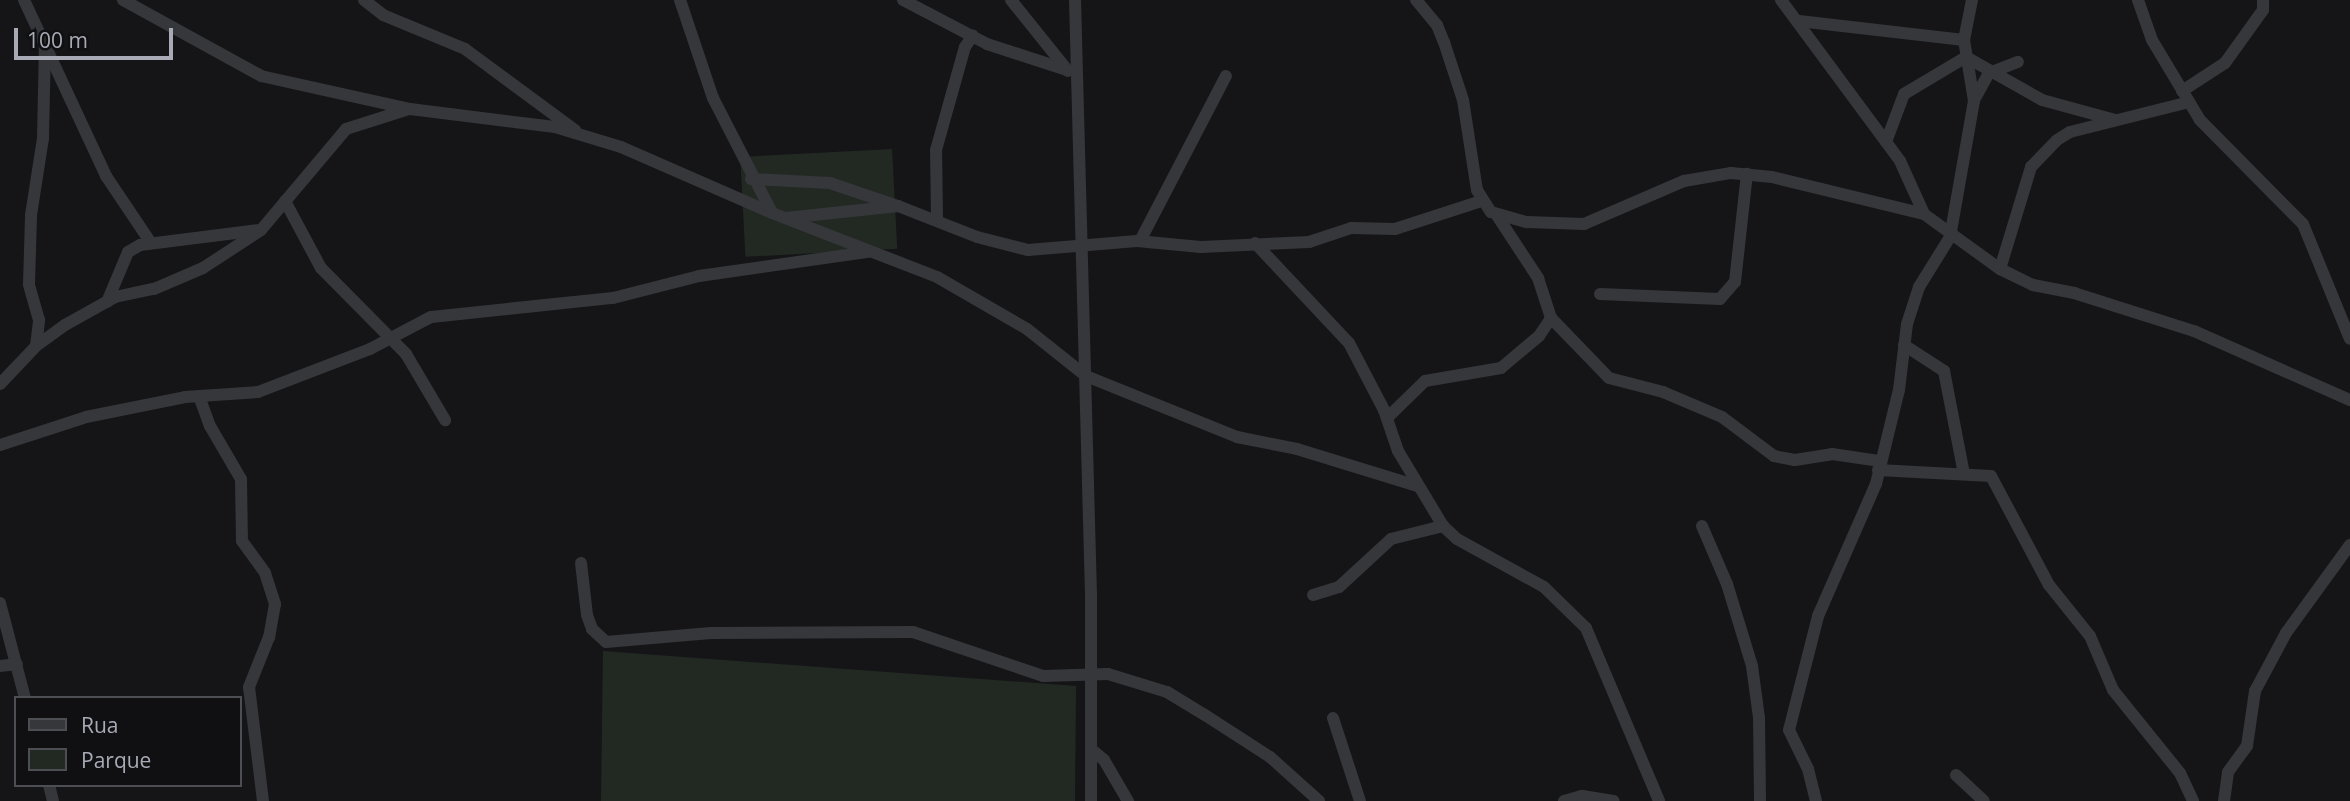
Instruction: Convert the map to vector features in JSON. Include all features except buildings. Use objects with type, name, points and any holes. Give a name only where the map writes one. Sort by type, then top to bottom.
[{"type":"street","points":[[24,0],[106,176],[151,243]]},
{"type":"street","points":[[123,0],[261,76],[410,109],[527,122],[637,153],[772,213],[919,269],[1027,329],[1086,376],[1237,437],[1297,449],[1417,486]]},
{"type":"street","points":[[364,0],[383,15],[465,49],[583,136]]},
{"type":"street","points":[[680,0],[713,98],[751,179],[772,213]]},
{"type":"street","points":[[903,0],[987,44],[1067,70]]},
{"type":"street","points":[[1011,0],[1077,81]]},
{"type":"street","points":[[1074,0],[1086,376],[1092,673],[1091,801]]},
{"type":"street","points":[[1416,0],[1437,24],[1453,69],[1480,201],[1496,214],[1538,278],[1551,318],[1609,378],[1663,392],[1722,417],[1774,456],[1795,460],[1832,454],[1879,465],[1964,474],[1986,473],[1995,481],[2049,585],[2090,636],[2113,690],[2180,773],[2193,801]]},
{"type":"street","points":[[1781,0],[1886,142],[1907,175],[1924,214]]},
{"type":"street","points":[[1816,801],[1789,730],[1818,616],[1866,512],[1899,390],[1904,345],[1919,287],[1947,247],[1974,101],[1964,40],[1972,0]]},
{"type":"street","points":[[2138,0],[2152,40],[2189,102],[2225,148],[2303,224],[2350,339]]},
{"type":"street","points":[[2182,91],[2225,62],[2263,10],[2263,0]]},
{"type":"street","points":[[1799,21],[1964,40]]},
{"type":"street","points":[[937,218],[936,150],[965,47],[973,35]]},
{"type":"street","points":[[36,346],[39,320],[29,284],[31,215],[43,138],[45,42]]},
{"type":"street","points":[[1886,142],[1904,94],[1966,57]]},
{"type":"street","points":[[1966,57],[1994,69],[2042,100],[2115,120]]},
{"type":"street","points":[[1974,101],[1994,69],[2018,62]]},
{"type":"street","points":[[1140,241],[1226,76]]},
{"type":"street","points":[[2000,269],[2031,167],[2070,132],[2189,102]]},
{"type":"street","points":[[0,384],[36,346],[107,302],[204,268],[261,230],[346,130],[410,109]]},
{"type":"street","points":[[1496,214],[1527,222],[1584,224],[1684,181],[1718,174],[1747,174],[1924,214],[1950,230],[2000,269],[2033,285],[2074,293],[2194,331],[2350,400]]},
{"type":"street","points":[[1600,294],[1720,299],[1735,282],[1747,174]]},
{"type":"street","points":[[751,179],[830,183],[937,218],[977,237],[1028,250],[1140,241],[1201,247],[1310,242],[1351,228],[1395,229],[1480,201]]},
{"type":"street","points":[[285,201],[321,268],[406,354],[445,419]]},
{"type":"street","points":[[786,218],[898,206]]},
{"type":"street","points":[[107,302],[128,252],[151,243],[177,244],[261,230]]},
{"type":"street","points":[[1255,243],[1349,343],[1387,418],[1417,486],[1443,526],[1457,539],[1544,587],[1586,628],[1659,801]]},
{"type":"street","points":[[0,445],[86,417],[199,396],[258,392],[448,314],[493,307],[539,309],[613,298],[699,276],[872,252]]},
{"type":"street","points":[[1387,418],[1425,382],[1501,368],[1531,344],[1551,318]]},
{"type":"street","points":[[1904,345],[1944,371],[1964,474]]},
{"type":"street","points":[[199,396],[210,426],[240,479],[242,541],[264,573],[275,604],[269,637],[249,687],[263,801]]},
{"type":"street","points":[[1313,595],[1339,587],[1391,539],[1443,526]]},
{"type":"street","points":[[1702,526],[1727,584],[1752,666],[1759,718],[1760,801]]},
{"type":"street","points":[[2224,801],[2228,772],[2247,746],[2255,691],[2286,633],[2350,545]]},
{"type":"street","points":[[581,563],[587,615],[592,629],[606,642],[711,633],[913,632],[1043,676],[1092,673],[1167,692],[1270,757],[1318,801]]},
{"type":"street","points":[[0,603],[24,696]]},
{"type":"street","points":[[0,666],[17,664]]},
{"type":"street","points":[[1333,719],[1360,801]]},
{"type":"street","points":[[1091,749],[1104,760],[1128,801]]},
{"type":"street","points":[[1956,775],[1984,801]]},
{"type":"street","points":[[1564,801],[1582,796],[1614,801]]},
{"type":"green space","points":[[892,149],[897,249],[745,257],[740,157]]},
{"type":"green space","points":[[603,651],[1076,686],[1075,801],[601,801]]}]
